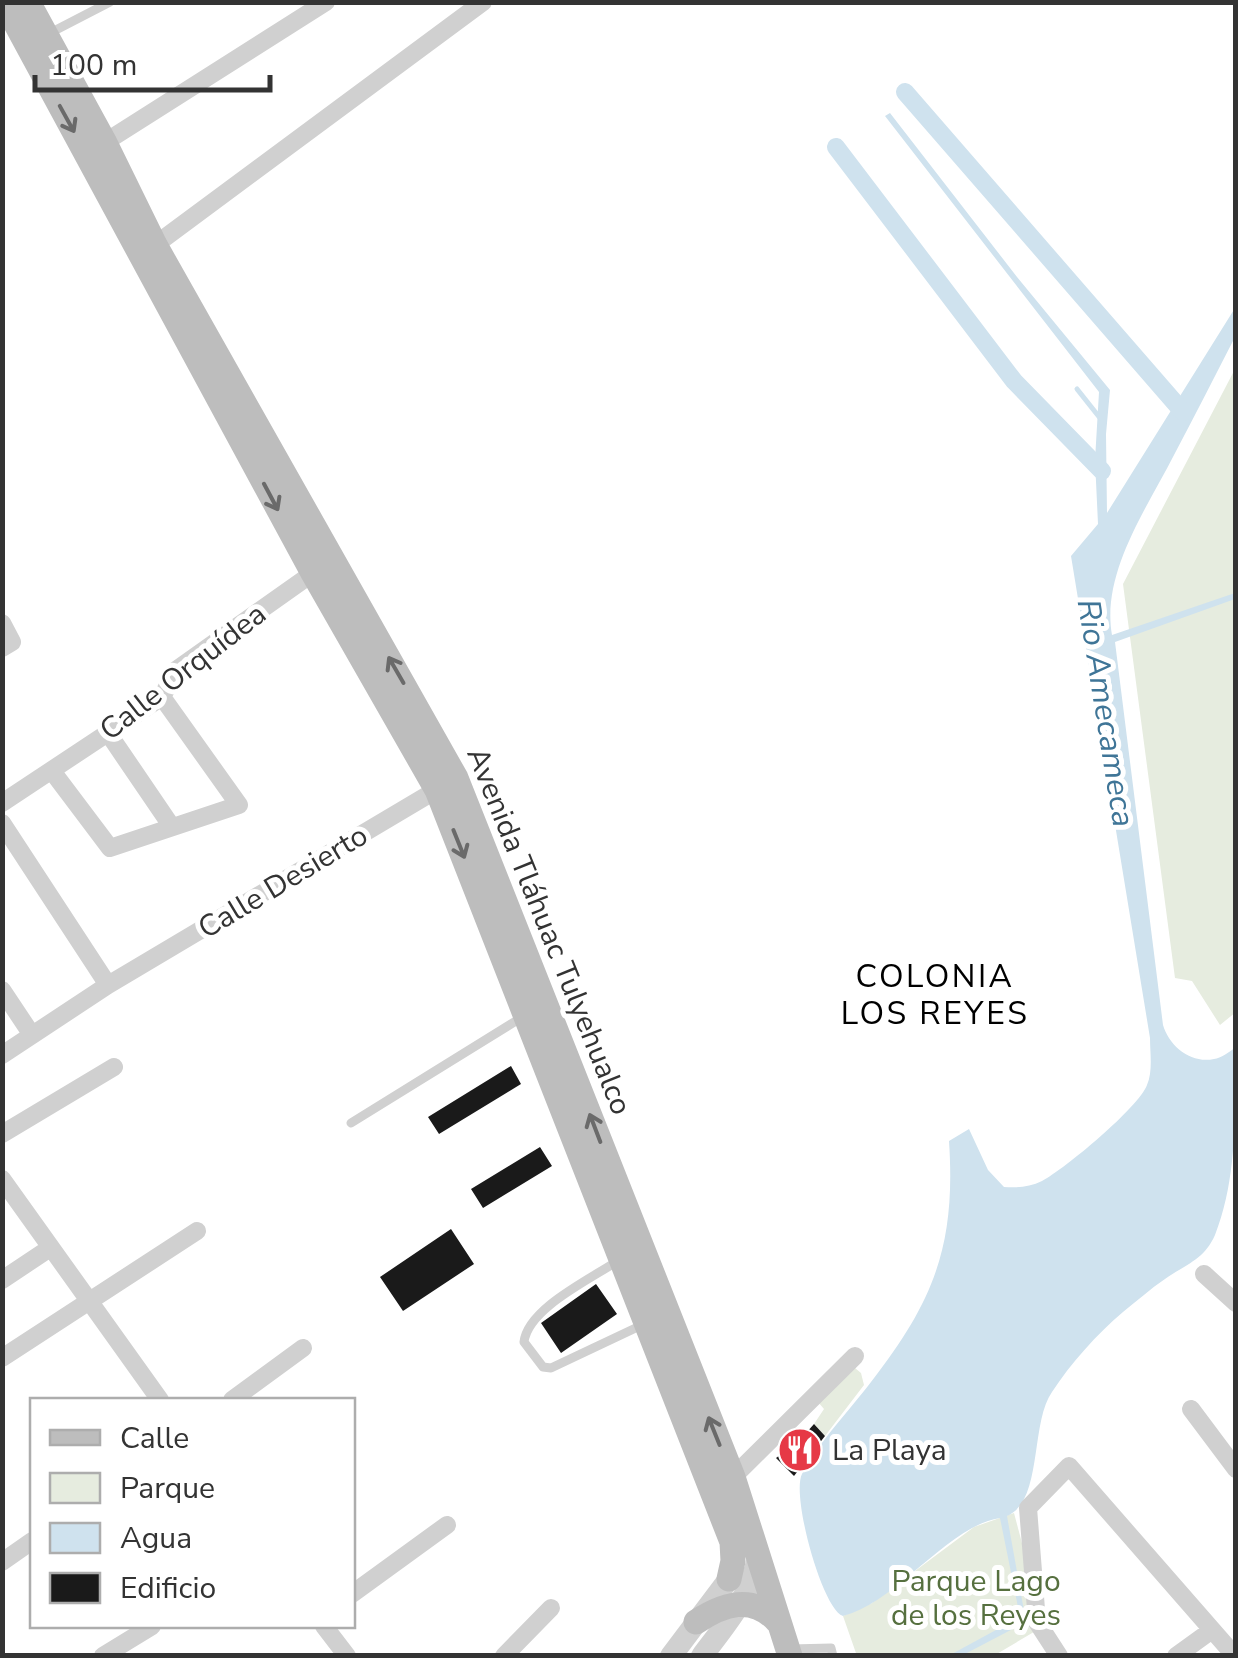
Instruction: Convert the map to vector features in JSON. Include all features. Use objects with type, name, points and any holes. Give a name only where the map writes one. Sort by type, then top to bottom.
[{"type":"main road","name":"Avenida Tláhuac Tulyehualco","points":[[4,2],[155,245],[312,573],[364,638]]},
{"type":"main road","name":"Avenida Tláhuac Tulyehualco","points":[[23,37],[28,2]]},
{"type":"main road","name":"Avenida Tláhuac Tulyehualco","points":[[95,148],[241,420],[447,784],[657,1319],[732,1542],[729,1579]]},
{"type":"main road","name":"Avenida Tláhuac Tulyehualco","points":[[657,1319],[733,1477],[785,1653]]},
{"type":"main road","points":[[696,1622],[712,1612],[742,1604],[766,1609],[777,1621]]},
{"type":"street","points":[[95,148],[326,2]]},
{"type":"street","points":[[155,245],[483,2]]},
{"type":"street","name":"Calle Orquídea","points":[[2,803],[162,697],[176,670],[312,573]]},
{"type":"street","points":[[2,622],[7,645]]},
{"type":"street","points":[[52,770],[110,848],[239,805],[162,697]]},
{"type":"street","points":[[108,733],[172,827]]},
{"type":"street","name":"Calle Desierto","points":[[2,1055],[108,984],[447,784]]},
{"type":"street","points":[[2,823],[108,984]]},
{"type":"street","points":[[2,990],[32,1035]]},
{"type":"street","points":[[2,1134],[114,1067]]},
{"type":"street","points":[[2,1179],[152,1398]]},
{"type":"street","points":[[2,1358],[198,1232]]},
{"type":"street","points":[[2,1280],[50,1248]]},
{"type":"street","points":[[1204,1274],[1236,1303]]},
{"type":"street","points":[[235,1398],[302,1348]]},
{"type":"street","points":[[733,1477],[855,1356]]},
{"type":"street","points":[[1191,1410],[1236,1469]]},
{"type":"street","points":[[1059,1656],[1037,1622],[1028,1508],[1069,1466],[1235,1656]]},
{"type":"street","points":[[355,1592],[448,1525]]},
{"type":"street","points":[[2,1562],[30,1543]]},
{"type":"street","points":[[702,1656],[742,1604],[758,1558]]},
{"type":"street","points":[[671,1656],[729,1579]]},
{"type":"street","points":[[504,1656],[551,1608]]},
{"type":"street","points":[[103,1656],[149,1628]]},
{"type":"street","points":[[326,1628],[347,1656]]},
{"type":"street","points":[[1176,1656],[1212,1630]]},
{"type":"lane","points":[[23,37],[110,2]]},
{"type":"lane","points":[[351,1123],[537,1009]]},
{"type":"lane","points":[[632,1254],[536,1315],[526,1330],[524,1342],[543,1367],[551,1368],[657,1319]]},
{"type":"lane","points":[[785,1653],[831,1648],[834,1656]]},
{"type":"green space","points":[[1235,369],[1236,1012],[1220,1025],[1192,981],[1175,978],[1123,584]]},
{"type":"green space","points":[[855,1368],[864,1385],[825,1436],[814,1424],[824,1409],[818,1402]]},
{"type":"green space","name":"Parque Lago de los Reyes","points":[[1014,1513],[1044,1626],[995,1655],[857,1656],[843,1616],[872,1603],[974,1527]]},
{"type":"water","name":"Rio Amecameca","points":[[890,113],[1110,390],[1107,513],[1235,308],[1235,337],[1129,542],[1113,588],[1110,612],[1112,635],[1235,593],[1235,599],[1115,642],[1163,1025],[1176,1046],[1197,1059],[1217,1058],[1235,1048],[1234,1143],[1228,1190],[1215,1235],[1206,1250],[1113,1321],[1052,1392],[1045,1406],[1026,1495],[1007,1516],[1026,1622],[963,1655],[950,1655],[1020,1617],[1000,1518],[961,1534],[883,1596],[843,1616],[826,1594],[811,1550],[801,1504],[802,1474],[893,1353],[925,1298],[944,1242],[949,1211],[949,1141],[969,1129],[988,1170],[1004,1187],[1042,1181],[1100,1137],[1141,1095],[1150,1074],[1150,1038],[1071,556],[1098,524],[1095,460],[1099,392],[885,116]]},
{"type":"building","points":[[511,1066],[521,1084],[439,1134],[428,1117]]},
{"type":"building","points":[[540,1147],[552,1166],[483,1208],[471,1189]]},
{"type":"building","points":[[451,1229],[474,1264],[403,1311],[380,1277]]},
{"type":"building","points":[[596,1284],[617,1314],[561,1353],[541,1323]]},
{"type":"building","name":"La Playa","points":[[814,1424],[825,1436],[794,1476],[776,1458]]},
{"type":"waterway","points":[[905,92],[1183,412]]},
{"type":"waterway","points":[[836,147],[1014,381],[1102,471]]},
{"type":"waterway","points":[[1077,389],[1100,418]]},
{"type":"place","name":"La Playa","points":[[800,1450]]},
{"type":"district","name":"COLONIA LOS REYES","points":[[935,994]]}]
